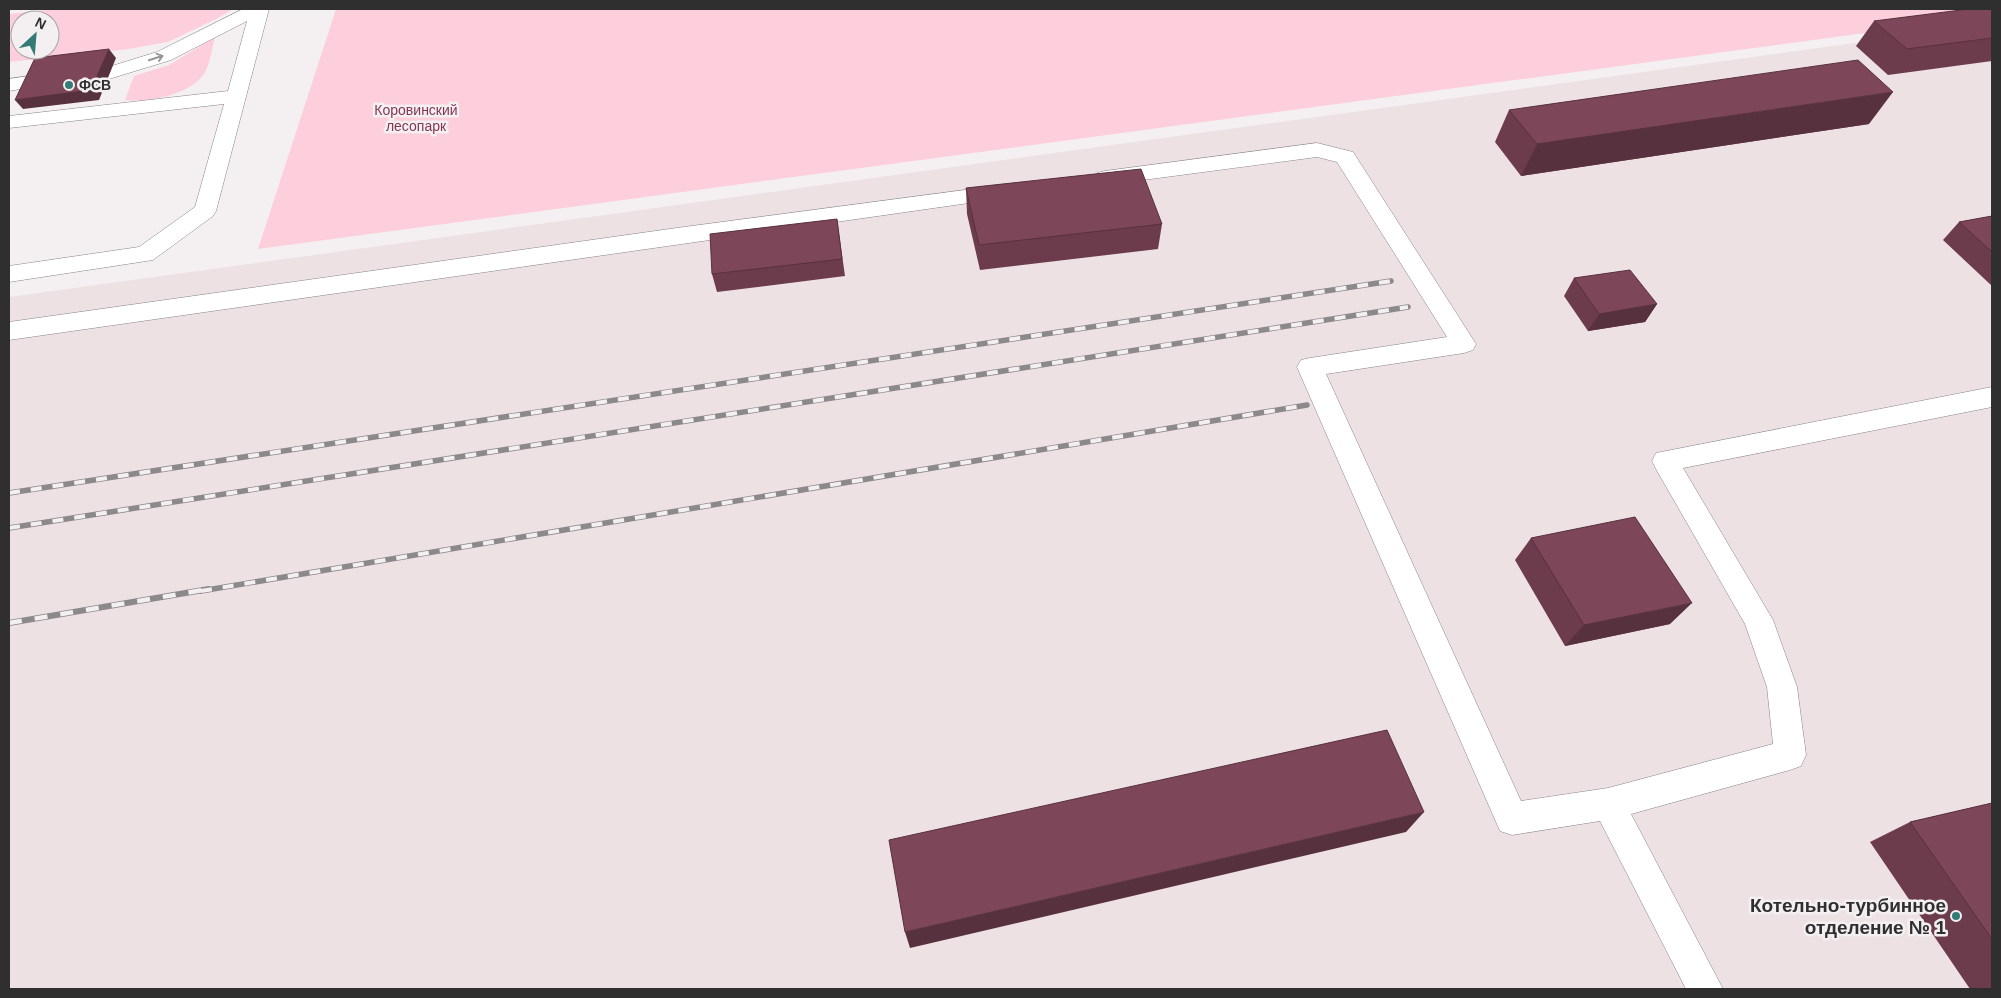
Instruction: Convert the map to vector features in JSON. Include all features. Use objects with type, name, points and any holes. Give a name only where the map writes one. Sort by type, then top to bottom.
[{"type":"lane","points":[[110,73],[164,56],[258,9]]},
{"type":"lane","points":[[9,274],[145,254],[205,211],[258,9]]},
{"type":"lane","points":[[9,84],[36,81]]},
{"type":"lane","points":[[9,122],[236,96]]},
{"type":"lane","points":[[1080,182],[1317,150],[1345,157],[1464,344],[1310,367],[1512,819],[1608,804],[1790,756],[1782,687],[1758,620],[1665,461],[1992,397]]},
{"type":"lane","points":[[9,331],[1030,188]]},
{"type":"lane","points":[[1608,804],[1705,989]]},
{"type":"shaded area","points":[[1992,24],[1992,989],[9,989],[9,297]]},
{"type":"green space","points":[[233,9],[168,42],[129,49],[60,56],[60,10],[45,10]]},
{"type":"green space","name":"Коровинский лесопарк","points":[[336,9],[1992,9],[1992,16],[258,249]]},
{"type":"green space","points":[[10,14],[10,60],[27,60],[9,62]]},
{"type":"green space","points":[[215,37],[204,74],[189,87],[156,99],[125,100],[134,76],[169,65]]},
{"type":"building","points":[[1969,9],[1992,9],[1992,38],[1907,49],[1874,21]]},
{"type":"building","points":[[109,49],[91,90],[15,100],[34,60],[60,60],[60,55]]},
{"type":"building","points":[[1858,60],[1893,92],[1537,144],[1509,110]]},
{"type":"building","points":[[1141,169],[1162,224],[979,245],[966,188]]},
{"type":"building","points":[[1992,216],[1992,252],[1959,222]]},
{"type":"building","points":[[837,219],[842,259],[712,274],[710,234]]},
{"type":"building","points":[[1630,270],[1657,304],[1599,314],[1574,278]]},
{"type":"building","points":[[1635,517],[1692,603],[1584,625],[1531,538]]},
{"type":"building","points":[[1387,730],[1424,812],[905,932],[889,840]]},
{"type":"building","points":[[1992,803],[1992,939],[1910,822]]},
{"type":"railway","points":[[9,493],[1391,281]]},
{"type":"railway","points":[[9,528],[1408,307]]},
{"type":"railway","points":[[201,591],[1307,405]]},
{"type":"railway","points":[[9,623],[209,589]]},
{"type":"place","name":"ФСВ","points":[[69,85]]},
{"type":"place","name":"Котельно-турбинное отделение № 1","points":[[1956,916]]}]
